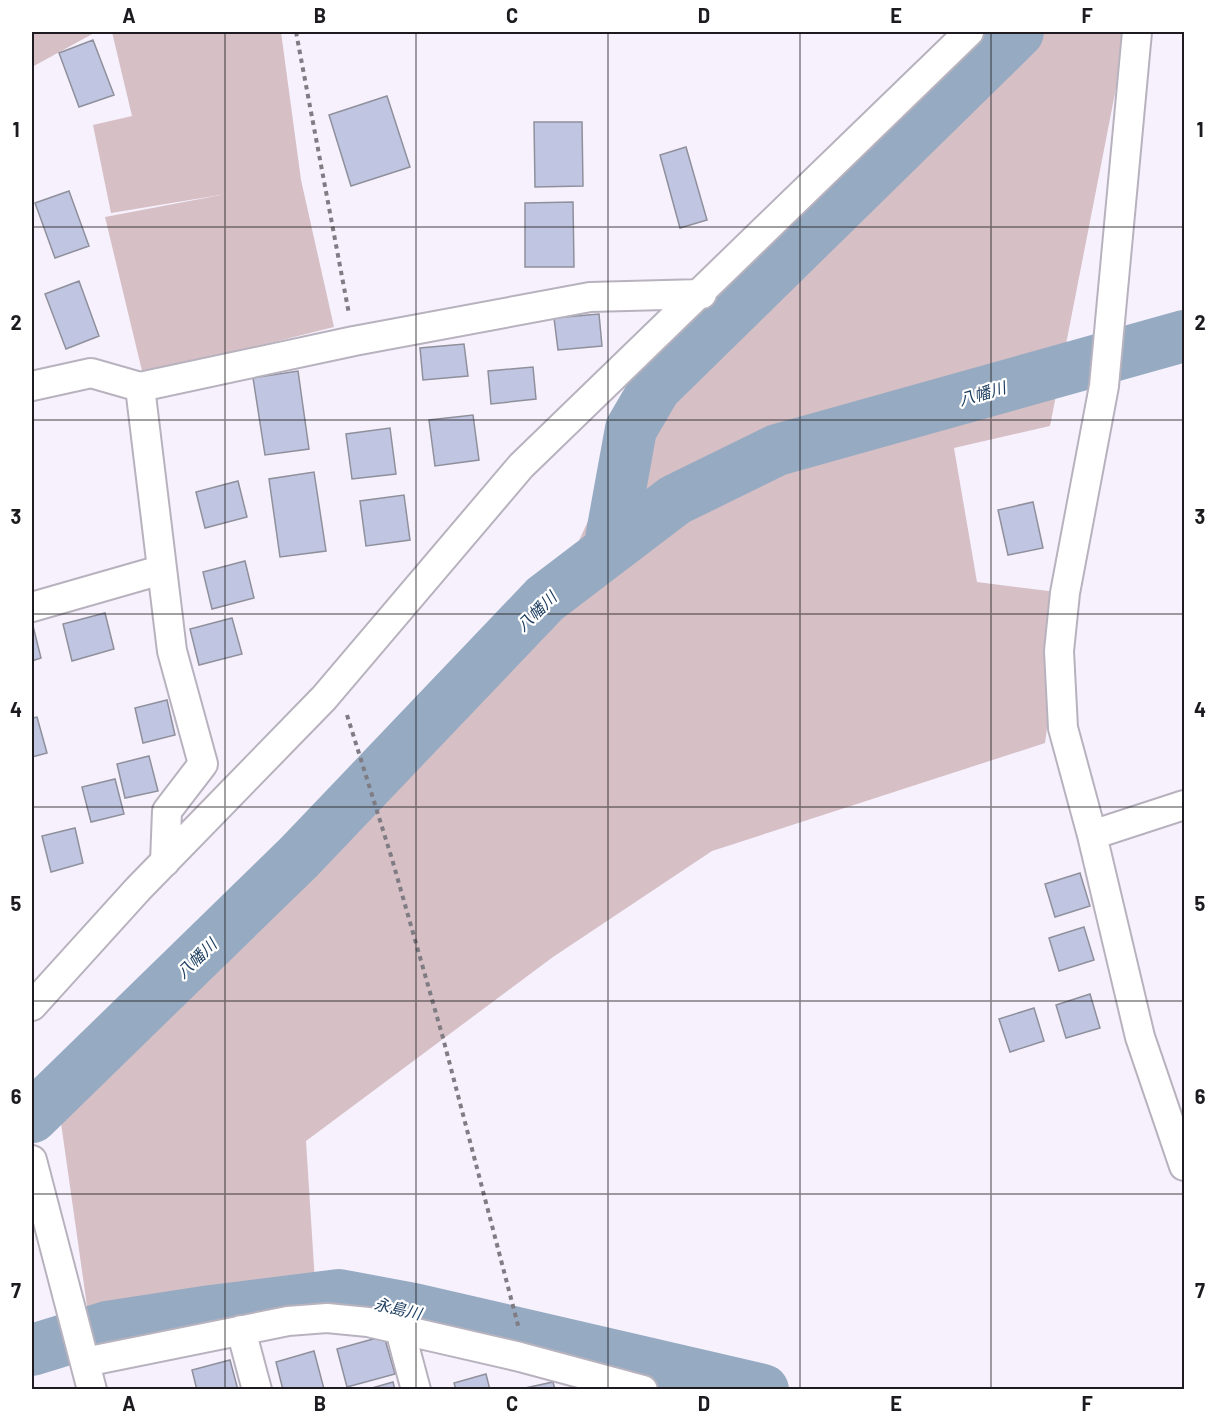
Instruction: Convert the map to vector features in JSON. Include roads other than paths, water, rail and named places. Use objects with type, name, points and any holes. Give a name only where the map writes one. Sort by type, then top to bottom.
[{"type":"street","points":[[32,1005],[336,683],[521,466],[702,294],[969,32]]},
{"type":"street","points":[[1137,32],[1104,386],[1065,592],[1059,651],[1063,728],[1092,835],[1140,1037],[1185,1166]]},
{"type":"street","points":[[32,386],[91,373],[140,387],[354,341],[590,297],[702,294]]},
{"type":"street","points":[[140,387],[172,651],[203,764],[167,811],[165,862]]},
{"type":"street","points":[[32,607],[161,570]]},
{"type":"street","points":[[1092,835],[1185,805]]},
{"type":"street","points":[[32,1160],[92,1389]]},
{"type":"street","points":[[85,1361],[288,1321],[327,1318],[368,1322],[400,1330],[568,1379],[643,1389]]},
{"type":"street","points":[[241,1330],[257,1389]]},
{"type":"street","points":[[400,1330],[416,1389]]},
{"type":"waterway","points":[[609,550],[631,429],[655,388],[1018,32]]},
{"type":"waterway","name":"八幡川","points":[[32,1117],[299,857],[545,599],[675,500],[777,450],[1184,336]]},
{"type":"waterway","name":"永島川","points":[[32,1350],[107,1327],[339,1295],[414,1309],[763,1390]]}]
